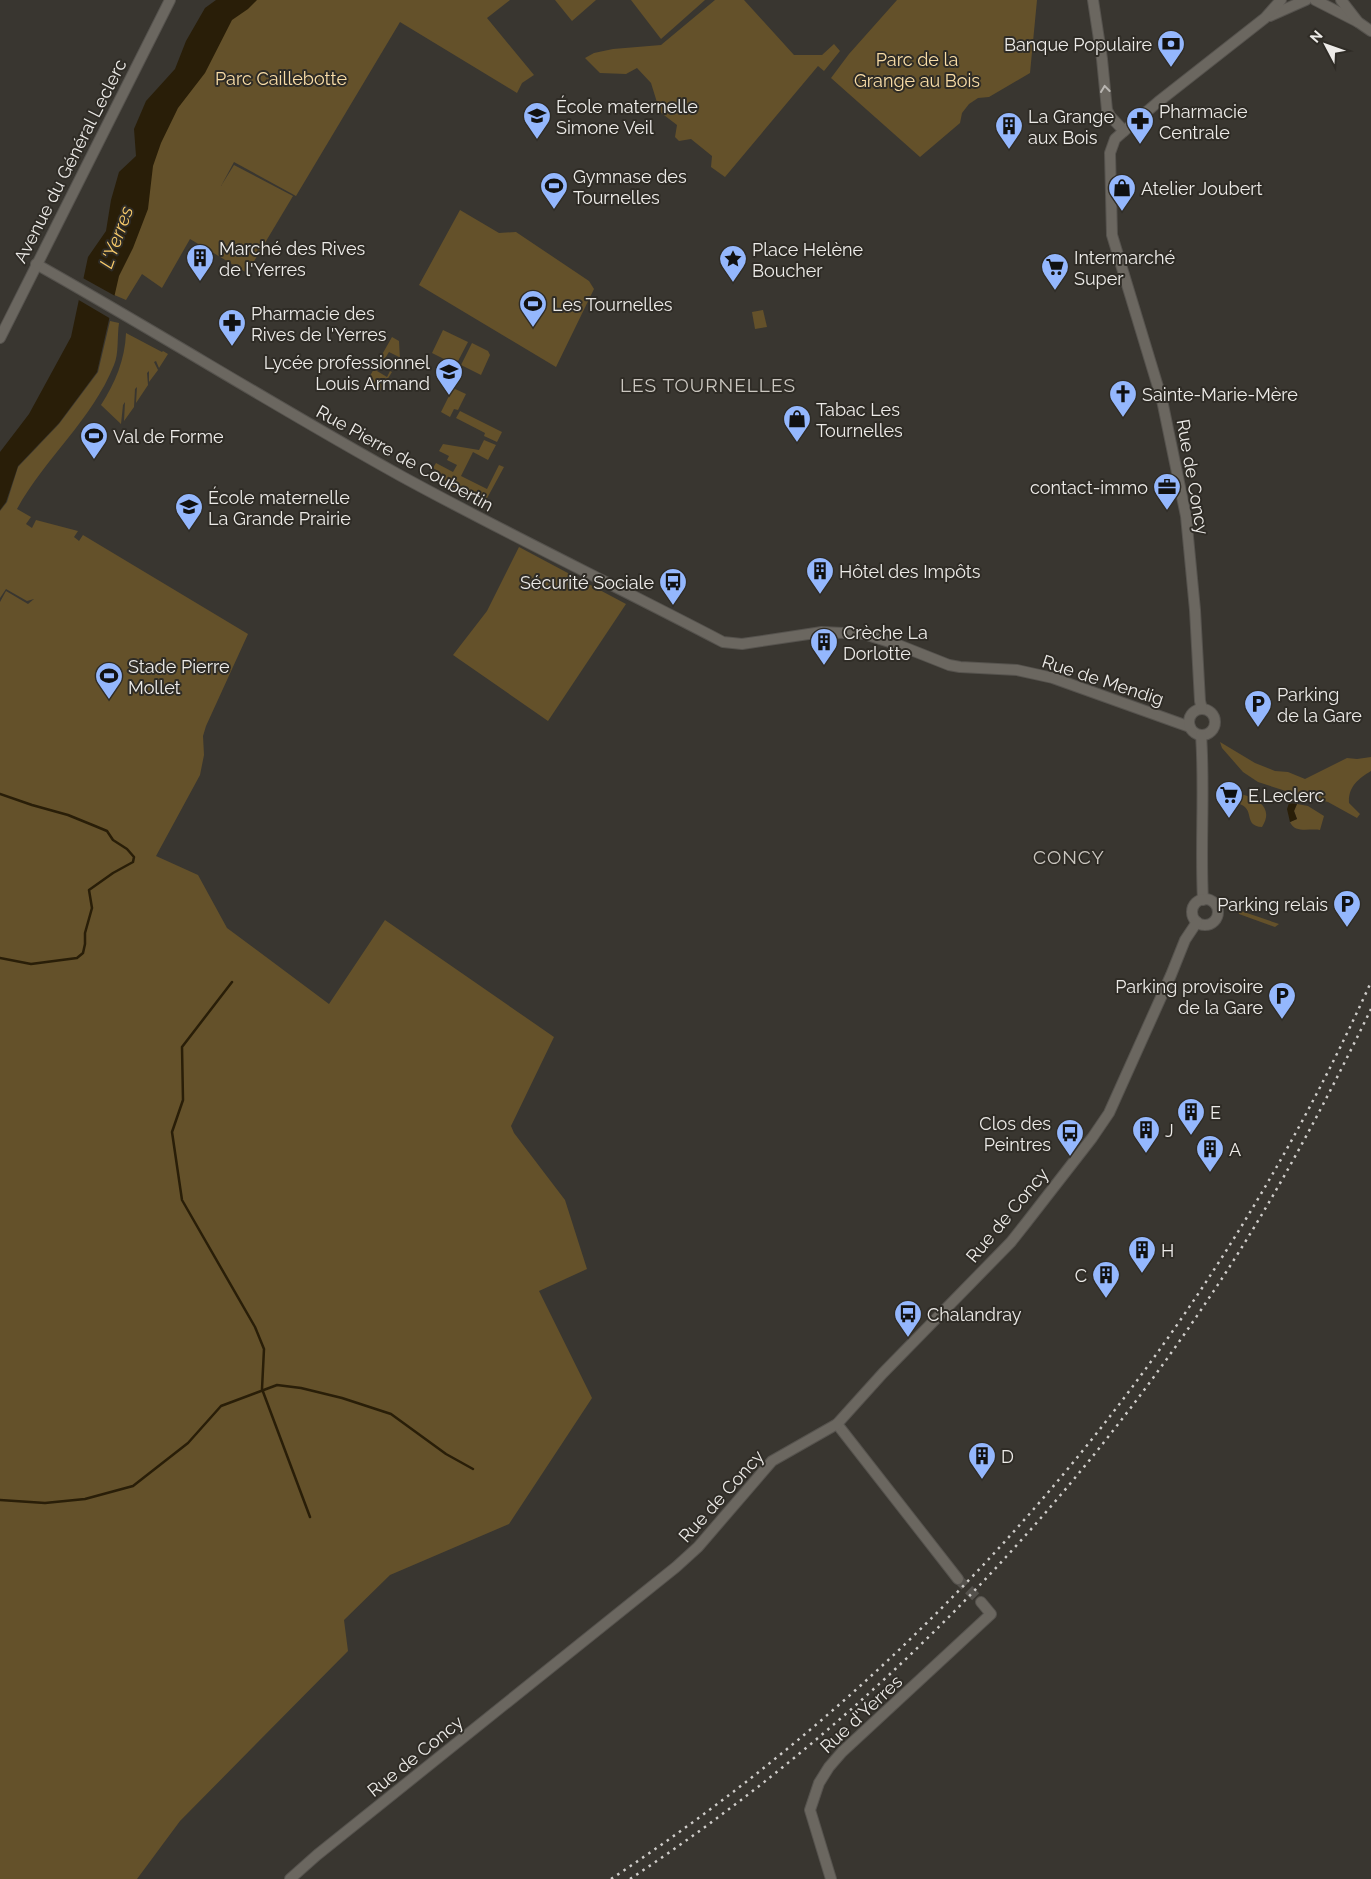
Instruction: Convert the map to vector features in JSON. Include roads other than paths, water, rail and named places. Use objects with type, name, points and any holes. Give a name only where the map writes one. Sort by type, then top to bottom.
[{"type":"street","name":"Avenue du Général Leclerc","points":[[0,338],[170,0]]},
{"type":"street","points":[[1093,0],[1107,110],[1124,131],[1265,18],[1281,0]]},
{"type":"street","points":[[1265,18],[1306,0]]},
{"type":"street","points":[[1315,0],[1371,30]]},
{"type":"street","points":[[1341,0],[1358,22]]},
{"type":"street","name":"Rue de Concy","points":[[290,1879],[317,1855],[676,1567],[698,1546],[772,1461],[837,1424],[883,1373],[1011,1242],[1109,1113],[1185,940],[1197,922],[1192,916],[1193,908],[1198,901],[1202,900],[1201,868],[1204,810],[1201,735],[1206,735],[1213,730],[1216,722],[1211,712],[1202,708],[1200,701],[1186,516],[1162,400],[1112,235],[1111,149],[1115,139],[1124,131]]},
{"type":"street","name":"Rue Pierre de Coubertin","points":[[36,264],[313,427],[461,508],[723,642],[742,644]]},
{"type":"street","name":"Rue de Mendig","points":[[742,644],[822,632],[864,634],[896,644],[949,665],[1017,670],[1053,678],[1190,727]]},
{"type":"street","points":[[1201,735],[1194,733],[1190,727],[1190,716],[1196,710],[1202,708]]},
{"type":"street","points":[[1197,922],[1204,925],[1208,924],[1215,920],[1217,916],[1215,904],[1202,900]]},
{"type":"street","points":[[837,1424],[958,1579]]},
{"type":"street","name":"Rue d'Yerres","points":[[831,1879],[810,1810],[819,1782],[842,1752],[991,1614],[981,1602]]},
{"type":"water","name":"L'Yerres","points":[[216,0],[257,0],[232,20],[205,73],[178,108],[161,143],[153,166],[148,209],[133,248],[119,276],[97,372],[59,423],[18,466],[6,502],[0,510],[0,452],[29,414],[71,337],[88,257],[106,231],[111,200],[119,172],[136,156],[134,129],[146,101],[175,69],[186,41],[205,8]]},
{"type":"water","points":[[1289,803],[1297,804],[1294,811],[1297,819],[1290,822],[1287,809]]},
{"type":"waterway","points":[[0,794],[68,815],[107,831],[113,840],[127,849],[134,857],[133,862],[89,890],[92,908],[85,933],[83,953],[77,958],[31,964],[0,958]]},
{"type":"waterway","points":[[232,982],[182,1047],[183,1100],[172,1132],[182,1200],[255,1327],[264,1349],[262,1389],[310,1517]]},
{"type":"waterway","points":[[0,1500],[45,1503],[85,1499],[133,1486],[188,1443],[221,1406],[277,1385],[301,1388],[342,1398],[391,1414],[446,1454],[473,1469]]},
{"type":"tunnel","points":[[958,1579],[981,1602]]},
{"type":"railway","points":[[611,1879],[733,1792],[848,1697],[955,1594],[1055,1485],[1146,1368],[1230,1245],[1305,1116],[1371,982]]},
{"type":"railway","points":[[630,1879],[714,1820],[796,1757],[874,1689],[948,1617],[1019,1542],[1087,1464],[1150,1382],[1209,1298],[1254,1228],[1295,1156],[1371,1009]]},
{"type":"place","name":"Banque Populaire","points":[[1171,68]]},
{"type":"place","name":"École maternelle Simone Veil","points":[[537,140]]},
{"type":"place","name":"Pharmacie Centrale","points":[[1140,145]]},
{"type":"place","name":"La Grange aux Bois","points":[[1009,150]]},
{"type":"place","name":"Gymnase des Tournelles","points":[[554,210]]},
{"type":"place","name":"Atelier Joubert","points":[[1122,212]]},
{"type":"place","name":"Marché des Rives de l'Yerres","points":[[200,282]]},
{"type":"place","name":"Place Helène Boucher","points":[[733,283]]},
{"type":"place","name":"Intermarché Super","points":[[1055,291]]},
{"type":"place","name":"Les Tournelles","points":[[533,328]]},
{"type":"place","name":"Pharmacie des Rives de l'Yerres","points":[[232,347]]},
{"type":"place","name":"Lycée professionnel Louis Armand","points":[[449,396]]},
{"type":"place","name":"Sainte-Marie-Mère","points":[[1123,418]]},
{"type":"place","name":"Tabac Les Tournelles","points":[[797,443]]},
{"type":"place","name":"Val de Forme","points":[[94,460]]},
{"type":"place","name":"contact-immo","points":[[1167,511]]},
{"type":"place","name":"École maternelle La Grande Prairie","points":[[189,531]]},
{"type":"place","name":"Hôtel des Impôts","points":[[820,595]]},
{"type":"place","name":"Sécurité Sociale","points":[[673,606]]},
{"type":"place","name":"Crèche La Dorlotte","points":[[824,666]]},
{"type":"place","name":"Stade Pierre Mollet","points":[[109,700]]},
{"type":"place","name":"Parking de la Gare","points":[[1258,728]]},
{"type":"place","name":"E.Leclerc","points":[[1229,819]]},
{"type":"place","name":"Parking relais","points":[[1347,928]]},
{"type":"place","name":"Parking provisoire de la Gare","points":[[1282,1020]]},
{"type":"place","name":"E","points":[[1191,1136]]},
{"type":"place","name":"J","points":[[1146,1154]]},
{"type":"place","name":"Clos des Peintres","points":[[1070,1157]]},
{"type":"place","name":"A","points":[[1210,1173]]},
{"type":"place","name":"H","points":[[1142,1274]]},
{"type":"place","name":"C","points":[[1106,1299]]},
{"type":"place","name":"Chalandray","points":[[908,1338]]},
{"type":"place","name":"D","points":[[982,1480]]},
{"type":"district","name":"LES TOURNELLES","points":[[708,385]]},
{"type":"district","name":"CONCY","points":[[1069,857]]},
{"type":"park label","name":"Parc de la Grange au Bois","points":[[917,69]]},
{"type":"park label","name":"Parc Caillebotte","points":[[281,78]]}]
